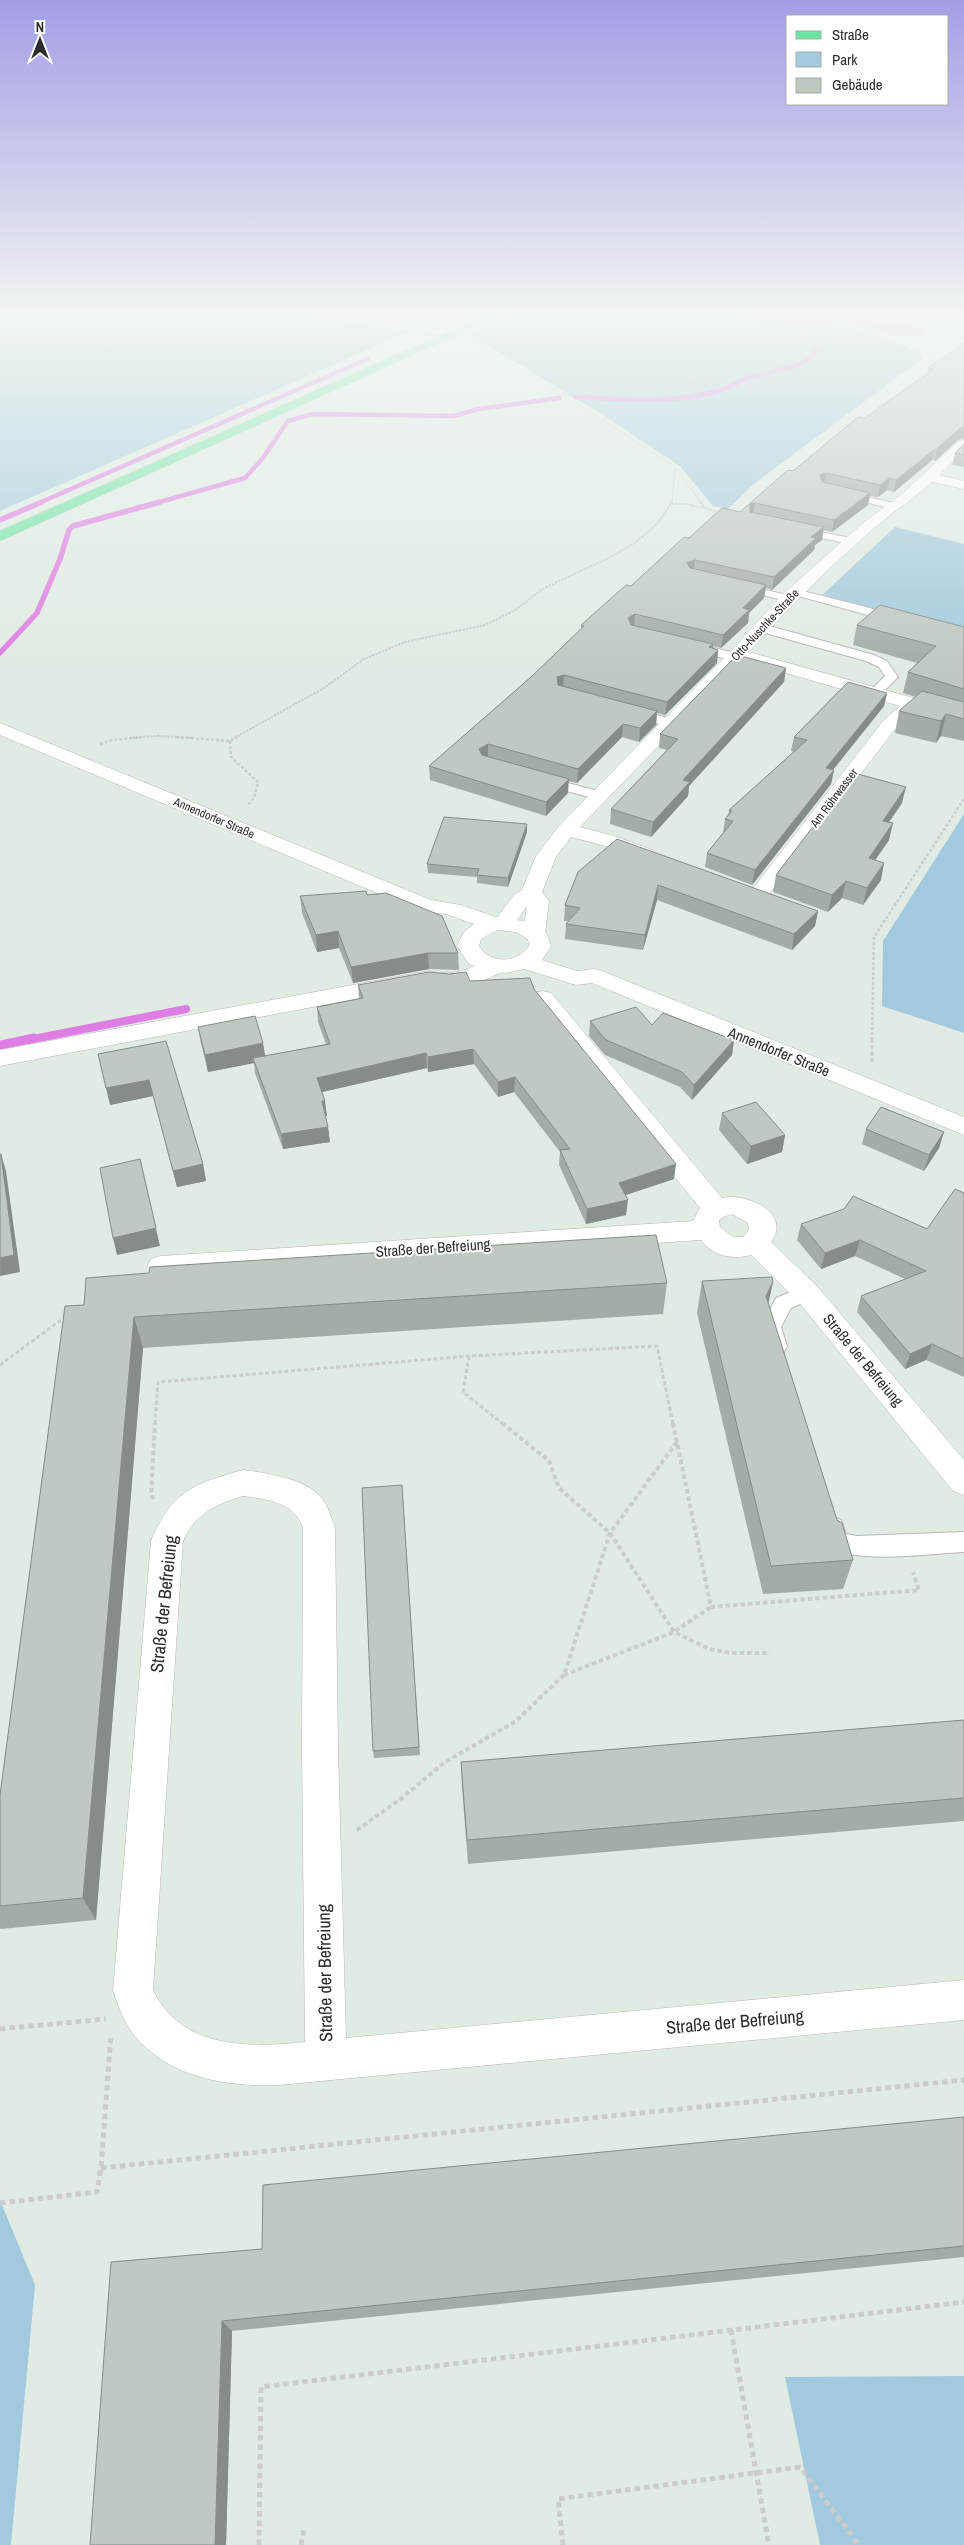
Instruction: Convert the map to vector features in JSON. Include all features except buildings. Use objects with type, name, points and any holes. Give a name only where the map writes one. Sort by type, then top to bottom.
[{"type":"main road","points":[[0,537],[223,437]]},
{"type":"street","name":"Otto-Nuschke-Straße","points":[[500,924],[521,899],[531,893],[546,856],[566,830],[737,656],[791,595],[850,541],[929,477],[964,444]]},
{"type":"street","points":[[929,477],[964,485]]},
{"type":"street","points":[[737,656],[875,692],[964,718]]},
{"type":"street","name":"Am Röhrwasser","points":[[757,895],[889,725],[914,704]]},
{"type":"street","name":"Annendorfer Straße","points":[[0,728],[428,906],[444,905],[500,924]]},
{"type":"street","points":[[566,830],[610,841],[665,862]]},
{"type":"street","points":[[0,1058],[429,978],[445,982],[481,974],[496,966],[510,966],[533,947],[538,901],[531,893]]},
{"type":"street","name":"Annendorfer Straße","points":[[428,906],[434,916],[472,946]]},
{"type":"street","points":[[429,978],[437,971],[458,965],[482,928],[500,924],[517,925],[533,947]]},
{"type":"street","points":[[472,946],[496,966]]},
{"type":"street","name":"Annendorfer Straße","points":[[533,947],[576,978],[594,976],[964,1127]]},
{"type":"street","points":[[543,998],[711,1219]]},
{"type":"street","points":[[723,1206],[740,1206],[756,1214],[764,1226],[764,1232],[755,1243],[746,1246],[726,1246],[710,1236],[711,1219],[723,1206]]},
{"type":"street","name":"Straße der Befreiung","points":[[161,1266],[711,1219]]},
{"type":"street","name":"Straße der Befreiung","points":[[755,1243],[807,1293],[964,1482]]},
{"type":"street","name":"Straße der Befreiung","points":[[326,2060],[319,1528],[311,1508],[292,1496],[266,1486],[243,1483],[199,1499],[187,1507],[173,1524],[166,1541],[133,1991],[148,2021],[166,2038],[190,2053],[224,2064],[263,2067],[964,2000]]},
{"type":"lane","points":[[832,492],[894,506]]},
{"type":"lane","points":[[782,526],[850,541]]},
{"type":"lane","points":[[731,586],[791,595],[912,624]]},
{"type":"lane","points":[[762,628],[855,653],[883,664],[892,677],[875,692]]},
{"type":"lane","points":[[680,644],[737,656]]},
{"type":"lane","points":[[617,708],[672,723]]},
{"type":"lane","points":[[525,775],[600,796]]},
{"type":"lane","points":[[783,1364],[771,1327],[783,1304],[807,1293]]},
{"type":"lane","points":[[826,1504],[837,1542],[857,1546],[964,1542]]},
{"type":"path","points":[[628,437],[675,467],[704,507]]},
{"type":"path","points":[[66,756],[93,746],[130,738],[158,736],[230,741],[324,688],[364,659],[405,642],[485,625],[514,611],[544,588],[610,557],[636,542],[658,524],[672,504],[675,467]]},
{"type":"path","points":[[672,504],[704,507],[728,514]]},
{"type":"path","points":[[225,823],[244,810],[254,798],[258,782],[231,757],[230,741]]},
{"type":"path","points":[[872,1090],[874,937],[964,798]]},
{"type":"path","points":[[0,1365],[72,1312]]},
{"type":"path","points":[[173,1524],[151,1495],[158,1382],[469,1356],[657,1346],[711,1607]]},
{"type":"path","points":[[469,1356],[463,1392],[549,1461],[559,1488],[610,1533],[674,1632],[686,1641],[717,1653],[770,1653]]},
{"type":"path","points":[[564,1675],[610,1533],[677,1442]]},
{"type":"path","points":[[322,1856],[402,1798],[445,1762],[516,1721],[564,1675],[674,1632],[711,1607],[919,1590],[904,1544]]},
{"type":"path","points":[[0,2029],[112,2018],[101,2168],[97,2192],[0,2203]]},
{"type":"path","points":[[101,2168],[964,2080]]},
{"type":"path","points":[[260,2545],[261,2387],[964,2302]]},
{"type":"path","points":[[732,2330],[769,2545]]},
{"type":"path","points":[[563,2545],[558,2499],[800,2467],[859,2545]]},
{"type":"path","points":[[301,2545],[304,2529]]},
{"type":"green space","points":[[0,437],[169,437],[0,511]]},
{"type":"green space","points":[[636,437],[817,437],[755,483],[728,509],[713,506],[680,466]]},
{"type":"green space","points":[[895,527],[964,544],[964,635],[820,597]]},
{"type":"green space","points":[[964,814],[964,1033],[882,1006],[883,941]]},
{"type":"green space","points":[[0,2200],[35,2285],[11,2545],[0,2545]]},
{"type":"green space","points":[[964,2376],[964,2545],[820,2545],[785,2377]]},
{"type":"waterway","points":[[39,503],[190,437]]},
{"type":"waterway","points":[[156,503],[245,478],[263,458],[277,437]]},
{"type":"waterway","points":[[0,520],[42,502]]},
{"type":"waterway","points":[[0,653],[37,613],[60,559],[69,530],[73,526],[160,502]]},
{"type":"waterway","points":[[28,1040],[186,1009]]},
{"type":"waterway","points":[[0,1045],[34,1038]]}]
